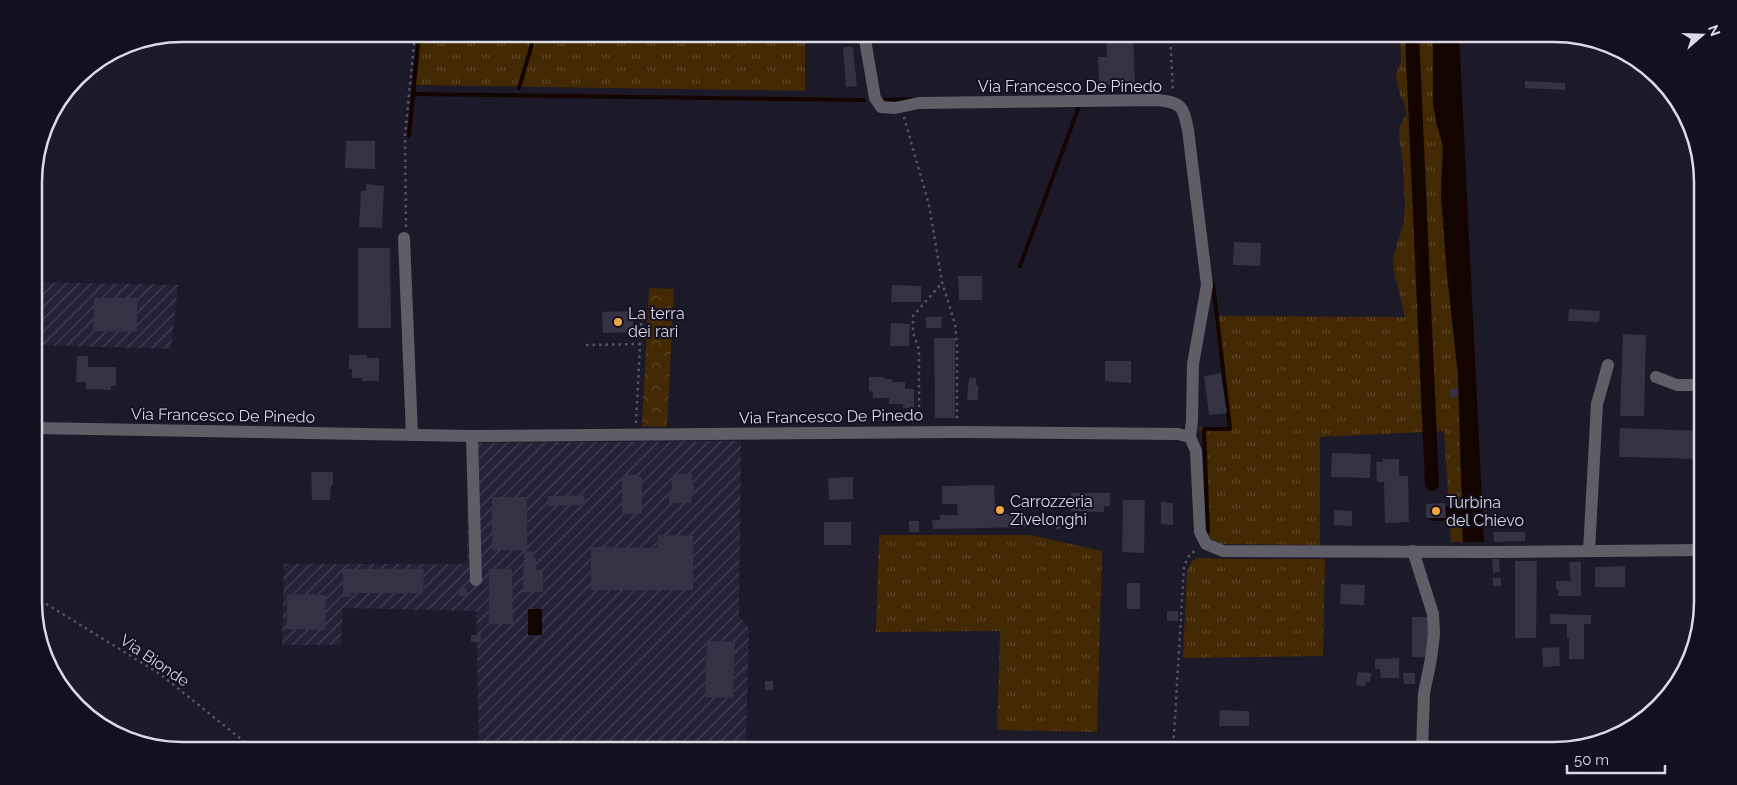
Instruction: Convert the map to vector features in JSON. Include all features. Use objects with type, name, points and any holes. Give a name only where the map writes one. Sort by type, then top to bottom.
[{"type":"street","name":"Via Francesco De Pinedo","points":[[865,42],[875,98],[881,107],[900,107],[920,103],[1158,100],[1175,102],[1181,109],[1188,130],[1207,285],[1193,364],[1190,437],[1196,451],[1200,532],[1206,544]]},
{"type":"street","points":[[404,238],[412,435]]},
{"type":"street","points":[[1589,551],[1597,404],[1608,365]]},
{"type":"street","points":[[1656,377],[1677,385],[1694,385]]},
{"type":"street","name":"Via Francesco De Pinedo","points":[[42,428],[472,436],[957,432],[1178,434],[1190,437]]},
{"type":"street","points":[[472,436],[476,580]]},
{"type":"street","points":[[1206,544],[1223,551],[1486,552],[1694,550]]},
{"type":"street","points":[[1413,551],[1433,614],[1434,634],[1424,693],[1422,742]]},
{"type":"path","points":[[404,238],[407,221],[405,135],[414,42]]},
{"type":"path","points":[[1170,42],[1172,90],[1175,102]]},
{"type":"path","points":[[900,107],[929,204],[942,282],[955,324],[957,346],[957,432]]},
{"type":"path","points":[[919,432],[920,349],[913,333],[913,316],[942,282]]},
{"type":"path","points":[[635,434],[642,307]]},
{"type":"path","points":[[586,345],[640,344]]},
{"type":"path","points":[[1174,742],[1184,566],[1190,554],[1206,544]]},
{"type":"path","name":"Via Bionde","points":[[42,601],[160,674],[245,742]]},
{"type":"shaded area","points":[[1433,42],[1459,42],[1484,542],[1463,542],[1458,374],[1447,274],[1441,194],[1443,146],[1433,104]]},
{"type":"shaded area","points":[[43,282],[178,285],[171,349],[43,345]]},
{"type":"shaded area","points":[[741,441],[739,616],[749,628],[746,741],[479,742],[476,611],[343,608],[341,645],[282,645],[284,564],[467,564],[468,443]]},
{"type":"shaded area","points":[[528,609],[542,609],[542,635],[528,635]]},
{"type":"green space","points":[[417,42],[805,42],[805,91],[413,85]]},
{"type":"green space","points":[[1400,42],[1433,42],[1436,121],[1443,146],[1441,194],[1447,274],[1458,374],[1463,542],[1451,542],[1444,431],[1320,437],[1320,545],[1222,544],[1211,539],[1208,532],[1203,435],[1198,427],[1230,428],[1214,316],[1405,317],[1395,276],[1393,258],[1404,222],[1405,203],[1399,136],[1400,126],[1407,113],[1400,96],[1396,75],[1401,61]]},
{"type":"green space","points":[[649,288],[674,289],[667,427],[642,426]]},
{"type":"green space","points":[[879,535],[1030,535],[1102,551],[1097,732],[997,730],[1000,631],[876,632]]},
{"type":"green space","points":[[1198,558],[1325,559],[1323,656],[1183,658],[1187,571],[1192,561]]},
{"type":"building","points":[[1106,42],[1133,42],[1135,84],[1108,85],[1108,82],[1099,82],[1098,57],[1107,57]]},
{"type":"building","points":[[843,47],[853,47],[857,86],[846,87]]},
{"type":"building","points":[[1525,81],[1565,83],[1565,90],[1525,88]]},
{"type":"building","points":[[346,141],[375,141],[375,169],[345,168]]},
{"type":"building","points":[[366,184],[384,186],[382,228],[359,227],[361,191],[366,191]]},
{"type":"building","points":[[1234,242],[1261,243],[1260,266],[1233,265]]},
{"type":"building","points":[[358,248],[390,248],[391,328],[358,328]]},
{"type":"building","points":[[958,276],[982,276],[982,300],[959,300]]},
{"type":"building","points":[[892,285],[921,286],[921,302],[891,302]]},
{"type":"building","points":[[94,298],[137,298],[137,332],[93,331]]},
{"type":"building","points":[[1569,309],[1600,311],[1599,322],[1568,321]]},
{"type":"building","name":"La terra dei rari","points":[[633,311],[633,332],[603,333],[602,312]]},
{"type":"building","points":[[926,317],[942,317],[941,328],[926,328]]},
{"type":"building","points":[[891,323],[910,324],[909,346],[890,346]]},
{"type":"building","points":[[1623,334],[1646,335],[1644,416],[1620,416]]},
{"type":"building","points":[[934,338],[955,338],[955,418],[935,418]]},
{"type":"building","points":[[349,355],[367,355],[367,358],[379,358],[379,381],[362,381],[362,378],[352,378],[352,369],[349,369]]},
{"type":"building","points":[[77,356],[88,356],[88,367],[116,367],[116,386],[111,386],[111,390],[86,389],[86,382],[76,382]]},
{"type":"building","points":[[1105,361],[1131,361],[1131,383],[1105,381]]},
{"type":"building","points":[[1221,373],[1227,413],[1209,415],[1204,376]]},
{"type":"building","points":[[869,377],[884,377],[884,379],[892,379],[892,382],[905,382],[905,389],[914,389],[914,408],[903,408],[903,404],[889,404],[889,398],[873,398],[873,392],[869,391]]},
{"type":"building","points":[[969,378],[976,378],[978,400],[967,400]]},
{"type":"building","points":[[1450,389],[1458,389],[1458,397],[1450,397]]},
{"type":"building","points":[[1620,428],[1694,431],[1694,459],[1619,457]]},
{"type":"building","points":[[1332,453],[1371,454],[1370,478],[1331,477]]},
{"type":"building","points":[[1383,459],[1399,459],[1399,476],[1408,476],[1409,522],[1385,523],[1384,482],[1377,482],[1376,462],[1383,462]]},
{"type":"building","points":[[311,472],[333,472],[330,500],[312,500]]},
{"type":"building","points":[[676,474],[692,474],[694,493],[692,492],[691,503],[669,503],[669,491],[672,491],[671,478]]},
{"type":"building","points":[[625,475],[638,475],[642,478],[642,514],[622,514],[622,478]]},
{"type":"building","points":[[853,477],[853,499],[829,500],[828,478]]},
{"type":"building","points":[[994,485],[997,514],[1026,514],[1026,527],[933,529],[932,520],[940,520],[940,515],[958,515],[957,504],[942,504],[942,486]]},
{"type":"building","points":[[1071,493],[1110,493],[1110,506],[1104,506],[1104,512],[1071,511]]},
{"type":"building","points":[[584,495],[585,505],[548,506],[548,496]]},
{"type":"building","points":[[492,497],[527,497],[527,550],[492,550]]},
{"type":"building","points":[[1123,500],[1145,500],[1144,553],[1122,552]]},
{"type":"building","points":[[1161,502],[1173,503],[1173,525],[1161,524]]},
{"type":"building","name":"Turbina del Chievo","points":[[1445,503],[1446,518],[1426,518],[1426,504]]},
{"type":"building","points":[[1334,510],[1352,511],[1352,526],[1334,525]]},
{"type":"building","points":[[1049,520],[1061,520],[1060,530],[1056,529],[1056,526],[1042,527],[1042,522],[1049,522]]},
{"type":"building","points":[[909,521],[919,521],[919,532],[909,532]]},
{"type":"building","points":[[824,522],[851,522],[851,545],[824,545]]},
{"type":"building","points":[[1493,532],[1525,532],[1525,541],[1494,542]]},
{"type":"building","points":[[658,535],[693,536],[693,590],[591,590],[591,547],[658,548]]},
{"type":"building","points":[[524,551],[534,552],[536,570],[543,570],[543,592],[523,592]]},
{"type":"building","points":[[1492,559],[1499,559],[1500,572],[1493,573]]},
{"type":"building","points":[[1515,561],[1537,561],[1536,638],[1515,638]]},
{"type":"building","points":[[1569,562],[1581,562],[1581,596],[1558,596],[1559,590],[1556,589],[1556,581],[1571,581]]},
{"type":"building","points":[[1625,566],[1625,587],[1595,587],[1595,567]]},
{"type":"building","points":[[343,569],[424,569],[423,593],[351,593],[351,597],[343,597]]},
{"type":"building","points":[[489,569],[512,569],[513,624],[489,624]]},
{"type":"building","points":[[1493,578],[1501,578],[1501,586],[1493,586]]},
{"type":"building","points":[[1127,583],[1140,583],[1140,609],[1127,609]]},
{"type":"building","points":[[1341,584],[1365,585],[1364,605],[1340,604]]},
{"type":"building","points":[[459,588],[467,588],[467,596],[459,597]]},
{"type":"building","points":[[287,594],[326,595],[325,630],[287,629]]},
{"type":"building","points":[[1167,611],[1178,611],[1178,621],[1167,621]]},
{"type":"building","points":[[1550,614],[1591,615],[1591,624],[1584,624],[1584,659],[1569,659],[1567,624],[1550,624]]},
{"type":"building","points":[[1412,617],[1430,617],[1429,658],[1412,657]]},
{"type":"building","points":[[471,635],[481,635],[481,642],[471,642]]},
{"type":"building","points":[[707,641],[735,642],[733,698],[705,697]]},
{"type":"building","points":[[1559,647],[1560,666],[1543,667],[1542,648]]},
{"type":"building","points":[[1399,658],[1399,678],[1381,678],[1380,669],[1375,669],[1375,659]]},
{"type":"building","points":[[1358,672],[1371,673],[1370,682],[1366,682],[1365,686],[1356,685]]},
{"type":"building","points":[[1403,673],[1415,673],[1415,684],[1404,684]]},
{"type":"building","points":[[765,681],[773,681],[773,690],[765,690]]},
{"type":"building","points":[[1220,710],[1249,711],[1249,726],[1219,726]]},
{"type":"waterway","points":[[409,136],[418,42]]},
{"type":"waterway","points":[[519,88],[533,42]]},
{"type":"waterway","points":[[1412,42],[1432,484]]},
{"type":"waterway","points":[[413,94],[864,100]]},
{"type":"waterway","points":[[881,100],[910,99]]},
{"type":"waterway","points":[[1020,266],[1078,109]]},
{"type":"waterway","points":[[1208,532],[1204,429],[1230,429],[1213,284]]},
{"type":"waterway","points":[[1434,514],[1473,512],[1472,504]]},
{"type":"place","name":"La terra dei rari","points":[[618,322]]},
{"type":"place","name":"Carrozzeria Zivelonghi","points":[[1000,510]]},
{"type":"place","name":"Turbina del Chievo","points":[[1436,511]]}]
